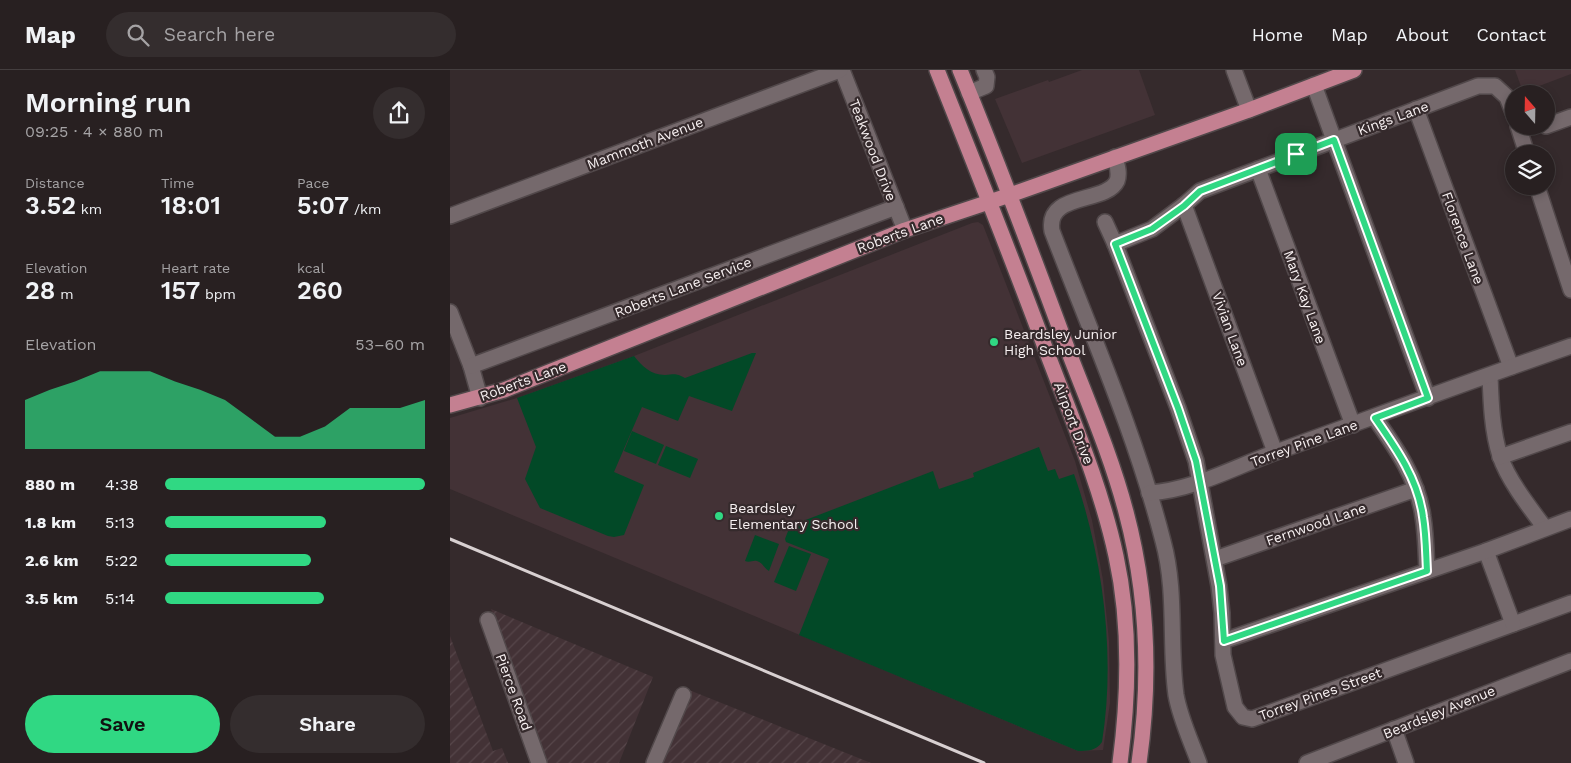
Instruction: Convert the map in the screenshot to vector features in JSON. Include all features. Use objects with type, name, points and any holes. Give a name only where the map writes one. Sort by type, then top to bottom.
[{"type":"main road","name":"Airport Drive","points":[[937,70],[1097,485],[1116,557],[1124,607],[1127,692],[1120,763]]},
{"type":"main road","name":"Airport Drive","points":[[960,70],[1010,195],[1109,461],[1130,529],[1143,598],[1147,653],[1146,695],[1139,763]]},
{"type":"main road","name":"Roberts Lane","points":[[450,405],[504,390],[905,230],[1010,195],[1249,110],[1354,70]]},
{"type":"street","name":"Teakwood Drive","points":[[841,70],[905,230]]},
{"type":"street","name":"Mammoth Avenue","points":[[450,216],[841,70]]},
{"type":"street","points":[[969,94],[986,86],[987,77],[984,70]]},
{"type":"street","points":[[1234,70],[1249,110]]},
{"type":"street","points":[[1314,85],[1428,398]]},
{"type":"street","name":"Kings Lane","points":[[1184,206],[1200,191],[1478,86],[1494,86],[1505,95]]},
{"type":"street","name":"Florence Lane","points":[[1416,109],[1511,367]]},
{"type":"street","points":[[1555,122],[1571,116]]},
{"type":"street","points":[[1116,157],[1118,174],[1116,182],[1110,189],[1067,204],[1053,215],[1051,222],[1052,231],[1131,436],[1164,542],[1173,616],[1174,672],[1177,697],[1199,763]]},
{"type":"street","name":"Mary Kay Lane","points":[[1258,169],[1353,425]]},
{"type":"street","points":[[1541,195],[1571,290]]},
{"type":"street","points":[[1115,244],[1152,229],[1184,206]]},
{"type":"street","name":"Vivian Lane","points":[[1184,206],[1275,452]]},
{"type":"street","name":"Roberts Lane Service","points":[[471,366],[896,207]]},
{"type":"street","name":"Torrey Pines Street","points":[[1106,222],[1178,408],[1196,461],[1215,559],[1222,613],[1223,656],[1235,708],[1243,717],[1252,719],[1571,603]]},
{"type":"street","points":[[450,312],[471,366],[480,398]]},
{"type":"street","name":"Torrey Pine Lane","points":[[1149,493],[1164,492],[1200,482],[1275,452],[1375,418],[1571,346]]},
{"type":"street","points":[[1490,376],[1494,428],[1500,457],[1527,504],[1545,528]]},
{"type":"street","points":[[1375,418],[1395,446],[1408,469],[1416,489],[1423,516],[1427,571]]},
{"type":"street","points":[[1500,457],[1571,432]]},
{"type":"street","name":"Fernwood Lane","points":[[1215,559],[1416,489]]},
{"type":"street","points":[[1224,641],[1571,519]]},
{"type":"street","points":[[1486,550],[1514,624]]},
{"type":"street","name":"Pierce Road","points":[[488,620],[539,763]]},
{"type":"street","name":"Beardsley Avenue","points":[[1307,763],[1571,661]]},
{"type":"street","points":[[654,763],[683,695]]},
{"type":"street","points":[[1394,729],[1406,763]]},
{"type":"shaded area","points":[[1082,70],[1139,70],[1155,115],[1022,163],[995,99]]},
{"type":"shaded area","points":[[1515,70],[1571,70],[1571,74],[1542,85],[1520,85]]},
{"type":"shaded area","points":[[978,222],[983,225],[1075,461],[1092,520],[1103,580],[1109,641],[1110,703],[1103,750],[1078,751],[450,489],[450,418],[517,398],[634,356]]},
{"type":"shaded area","points":[[491,609],[653,677],[619,763],[539,763],[529,738],[538,734]]},
{"type":"shaded area","points":[[450,636],[493,751],[502,748],[508,763],[450,763]]},
{"type":"shaded area","points":[[684,688],[871,763],[654,763]]},
{"type":"green space","points":[[756,353],[732,411],[689,396],[678,421],[642,407],[614,472],[644,485],[624,535],[608,536],[540,508],[525,479],[536,447],[517,398],[634,356],[651,372],[660,375],[673,374],[685,378]]},
{"type":"green space","points":[[632,431],[664,445],[656,464],[624,451]]},
{"type":"green space","points":[[666,446],[698,459],[690,478],[658,465]]},
{"type":"green space","points":[[1039,447],[1048,471],[1055,469],[1059,479],[1074,474],[1093,539],[1099,572],[1107,641],[1106,709],[1102,742],[1094,749],[1088,751],[1078,751],[799,635],[829,559],[786,542],[785,539],[790,526],[933,471],[939,489],[974,477],[973,473]]},
{"type":"green space","points":[[755,535],[779,544],[769,571],[757,561],[745,561]]},
{"type":"green space","points":[[789,546],[811,554],[796,591],[774,582]]},
{"type":"railway","points":[[450,539],[984,763]]},
{"type":"place","name":"Beardsley Junior High School","points":[[994,342]]},
{"type":"place","name":"Beardsley Elementary School","points":[[719,516]]},
{"type":"route","points":[[1334,140],[1428,398],[1375,418],[1395,446],[1408,469],[1416,489],[1423,516],[1427,571],[1224,641],[1220,586],[1196,461],[1178,408],[1115,244],[1152,229],[1184,206],[1200,191],[1296,154],[1334,140]]}]
